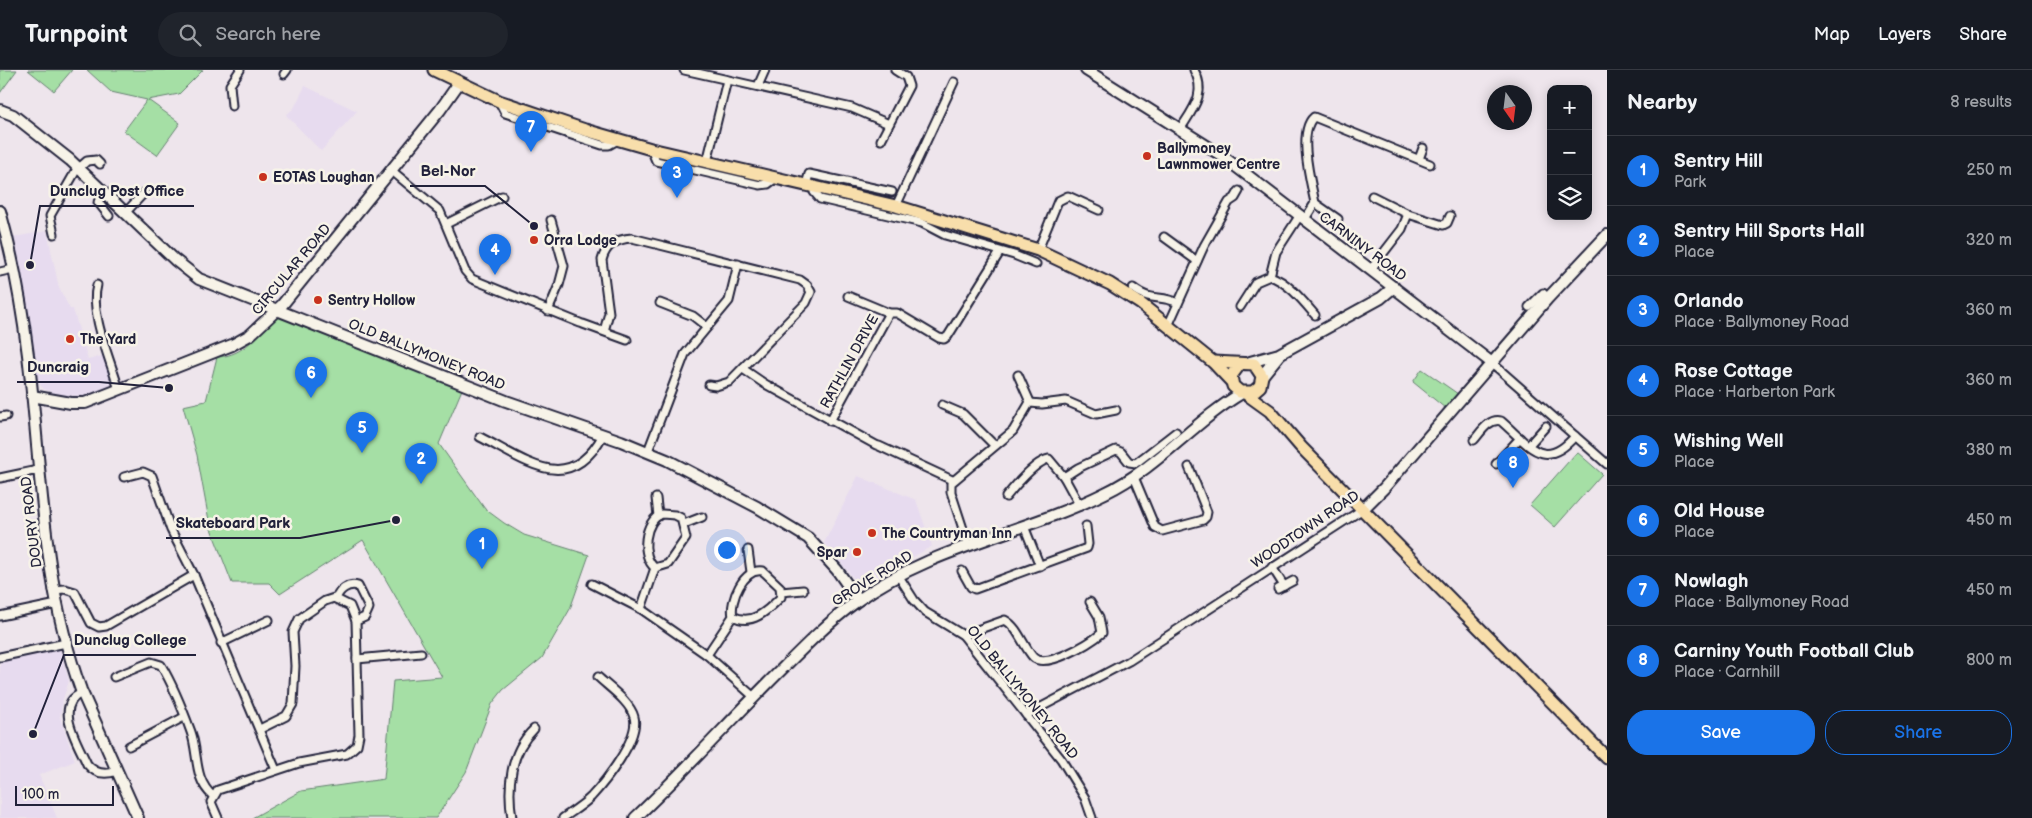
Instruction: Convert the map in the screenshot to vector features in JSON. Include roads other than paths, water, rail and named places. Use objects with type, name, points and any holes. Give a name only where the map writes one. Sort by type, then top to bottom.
[{"type":"main road","points":[[441,72],[459,83],[499,101],[618,140],[896,206],[1038,250],[1110,284],[1168,326],[1213,362],[1232,382],[1236,390],[1270,411],[1284,430],[1607,758]]},
{"type":"main road","points":[[1213,362],[1245,363],[1258,367],[1270,411]]},
{"type":"main road","points":[[1232,382],[1233,370],[1245,363]]},
{"type":"main road","points":[[1243,393],[1257,390],[1262,379]]},
{"type":"street","points":[[232,106],[231,83],[240,70]]},
{"type":"street","points":[[684,70],[700,72],[727,80],[852,108],[889,124]]},
{"type":"street","points":[[758,86],[765,70]]},
{"type":"street","points":[[881,140],[909,85],[906,77],[895,70]]},
{"type":"street","name":"CARNINY ROAD","points":[[1086,70],[1180,128],[1303,217],[1492,364],[1607,464]]},
{"type":"street","points":[[1180,128],[1199,98],[1199,82],[1194,70]]},
{"type":"street","points":[[707,162],[727,80]]},
{"type":"street","points":[[896,206],[954,82]]},
{"type":"street","name":"CIRCULAR ROAD","points":[[32,396],[71,403],[85,402],[232,345],[250,335],[276,311],[440,110],[459,83]]},
{"type":"street","name":"OLD BALLYMONEY ROAD","points":[[0,110],[13,115],[78,167],[176,260],[199,279],[276,311],[506,400],[648,452],[757,507],[808,538],[831,563],[858,600]]},
{"type":"street","points":[[1338,219],[1315,203],[1308,171],[1306,135],[1309,122],[1314,117],[1430,164]]},
{"type":"street","points":[[1419,159],[1423,148]]},
{"type":"street","points":[[651,149],[656,160],[760,185],[768,184],[776,178]]},
{"type":"street","points":[[54,234],[50,216],[78,167],[89,160],[96,160],[100,164]]},
{"type":"street","points":[[391,170],[436,208],[446,224],[469,277],[548,311],[627,340]]},
{"type":"street","points":[[892,192],[809,174],[810,186],[820,198],[922,223],[945,235],[1036,264]]},
{"type":"street","points":[[103,190],[98,202],[108,216]]},
{"type":"street","points":[[1168,326],[1204,246],[1229,202],[1235,198],[1239,191]]},
{"type":"street","points":[[126,212],[144,193]]},
{"type":"street","points":[[446,224],[502,196]]},
{"type":"street","points":[[1038,250],[1061,198],[1068,196],[1099,210]]},
{"type":"street","points":[[1372,196],[1408,214],[1443,225],[1447,223],[1450,216]]},
{"type":"street","points":[[1270,276],[1276,252],[1315,203]]},
{"type":"street","name":"DOURY ROAD","points":[[0,210],[28,355],[44,530],[57,604],[66,643],[82,693],[138,818]]},
{"type":"street","points":[[1371,269],[1402,229],[1408,214]]},
{"type":"street","points":[[548,311],[559,285],[564,266],[551,220]]},
{"type":"street","points":[[945,235],[948,222]]},
{"type":"street","name":"WOODTOWN ROAD","points":[[1026,715],[1129,661],[1363,509],[1384,488],[1548,298],[1607,235]]},
{"type":"street","points":[[1164,237],[1198,261]]},
{"type":"street","points":[[604,331],[609,314],[602,260],[606,249],[616,241],[632,238],[800,280],[807,285],[811,292],[806,303],[744,369],[726,384],[709,385]]},
{"type":"street","name":"RATHLIN DRIVE","points":[[848,296],[889,313],[896,312],[939,338],[946,338],[1000,252]]},
{"type":"street","points":[[648,452],[685,354],[729,301],[738,264]]},
{"type":"street","points":[[0,272],[12,268]]},
{"type":"street","points":[[1240,307],[1256,282],[1270,276],[1293,291],[1315,315]]},
{"type":"street","points":[[97,285],[94,303],[119,390]]},
{"type":"street","points":[[1245,363],[1279,354],[1381,298],[1394,287]]},
{"type":"street","points":[[1133,288],[1150,298],[1166,298],[1178,303]]},
{"type":"street","points":[[1529,307],[1543,292],[1548,298]]},
{"type":"street","points":[[660,303],[693,316],[706,327]]},
{"type":"street","name":"RATHLIN DRIVE","points":[[830,420],[889,313]]},
{"type":"street","points":[[1262,379],[1279,354]]},
{"type":"street","name":"RATHLIN DRIVE","points":[[744,369],[766,385],[877,446],[952,480]]},
{"type":"street","points":[[1018,375],[1030,402]]},
{"type":"street","name":"GROVE ROAD","points":[[1224,404],[1232,382]]},
{"type":"street","name":"GROVE ROAD","points":[[636,818],[813,637],[858,600],[898,575],[929,559],[1080,506],[1134,477],[1160,459],[1224,404],[1243,393]]},
{"type":"street","points":[[1030,402],[1042,404],[1066,401],[1096,414],[1116,410]]},
{"type":"street","points":[[968,544],[951,492],[952,480],[1015,428],[1030,402]]},
{"type":"street","points":[[942,405],[963,414],[994,445]]},
{"type":"street","points":[[1474,440],[1490,423],[1497,420],[1501,421],[1542,454],[1555,454],[1564,449],[1575,436]]},
{"type":"street","points":[[1529,445],[1546,426]]},
{"type":"street","points":[[1064,477],[1078,468],[1116,450],[1121,452],[1130,463],[1136,463],[1176,432]]},
{"type":"street","points":[[480,437],[537,465],[561,470],[578,466],[587,459],[603,435]]},
{"type":"street","points":[[1496,464],[1520,438]]},
{"type":"street","points":[[1006,497],[1044,459],[1051,459],[1064,477],[1080,506]]},
{"type":"street","points":[[1134,477],[1155,528],[1162,531],[1203,520],[1206,517],[1207,512],[1189,467]]},
{"type":"street","points":[[0,478],[38,470]]},
{"type":"street","points":[[124,477],[143,472],[152,475],[175,540],[194,575],[276,770]]},
{"type":"street","points":[[655,568],[649,560],[646,549],[650,526],[658,516],[656,498]]},
{"type":"street","points":[[655,568],[668,564],[680,550],[686,538],[684,524],[675,515],[658,516]]},
{"type":"street","points":[[684,524],[702,517]]},
{"type":"street","points":[[1024,526],[1040,566]]},
{"type":"street","points":[[962,571],[971,587],[975,589],[1040,566],[1087,548],[1086,526]]},
{"type":"street","points":[[748,550],[751,572]]},
{"type":"street","points":[[1272,567],[1281,588],[1293,581]]},
{"type":"street","points":[[640,609],[655,568]]},
{"type":"street","points":[[707,655],[733,616],[733,608],[740,587],[751,572],[759,570],[766,573],[781,592]]},
{"type":"street","points":[[54,590],[65,589],[75,592],[91,623],[100,627],[194,575]]},
{"type":"street","name":"OLD BALLYMONEY ROAD","points":[[898,575],[914,600],[925,612],[963,635],[1061,759],[1085,798],[1092,818]]},
{"type":"street","points":[[592,584],[640,609],[707,655],[754,697]]},
{"type":"street","points":[[336,599],[339,592],[348,586],[355,585],[359,588],[369,608],[365,616],[356,621]]},
{"type":"street","points":[[781,592],[803,590]]},
{"type":"street","points":[[733,616],[747,618],[762,615],[780,596],[781,592]]},
{"type":"street","points":[[218,818],[211,802],[218,790],[276,770],[344,755],[354,749],[359,738],[356,621],[352,609],[336,599],[325,601],[301,617],[295,624],[292,636],[295,672],[294,704],[286,716],[260,729]]},
{"type":"street","points":[[963,635],[1005,620],[1035,659],[1051,661],[1102,632],[1099,617],[1090,602]]},
{"type":"street","points":[[0,616],[57,604]]},
{"type":"street","points":[[221,643],[268,620]]},
{"type":"street","points":[[0,657],[66,643]]},
{"type":"street","points":[[357,660],[420,653]]},
{"type":"street","points":[[114,677],[150,662],[158,663],[163,669],[192,734],[194,758],[202,780],[206,790],[213,796]]},
{"type":"street","points":[[563,818],[596,791],[627,748],[634,729],[635,719],[629,708],[598,677]]},
{"type":"street","points":[[82,693],[71,703],[67,715],[87,764],[93,770],[104,773],[117,771]]},
{"type":"street","points":[[129,746],[184,717]]},
{"type":"street","points":[[512,818],[509,794],[517,752],[522,741],[534,729]]},
{"type":"place","name":"Nowlagh","points":[[531,152]]},
{"type":"place","name":"Ballymoney Lawnmower Centre","points":[[1147,156]]},
{"type":"place","name":"EOTAS Loughan","points":[[263,177]]},
{"type":"place","name":"Orlando","points":[[677,198]]},
{"type":"place","name":"Bel-Nor","points":[[534,226]]},
{"type":"place","name":"Orra Lodge","points":[[534,240]]},
{"type":"place","name":"Dunclug Post Office","points":[[30,265]]},
{"type":"place","name":"Rose Cottage","points":[[495,275]]},
{"type":"place","name":"Sentry Hollow","points":[[318,300]]},
{"type":"place","name":"The Yard","points":[[70,339]]},
{"type":"place","name":"Duncraig","points":[[169,388]]},
{"type":"place","name":"Old House","points":[[311,398]]},
{"type":"place","name":"Wishing Well","points":[[362,453]]},
{"type":"place","name":"Sentry Hill Sports Hall","points":[[421,484]]},
{"type":"place","name":"Carniny Youth Football Club","points":[[1513,488]]},
{"type":"place","name":"Skateboard Park","points":[[396,520]]},
{"type":"place","name":"The Countryman Inn","points":[[872,533]]},
{"type":"place","name":"Spar","points":[[857,552]]},
{"type":"place","name":"Sentry Hill","points":[[482,569]]},
{"type":"place","name":"Dunclug College","points":[[33,734]]}]
